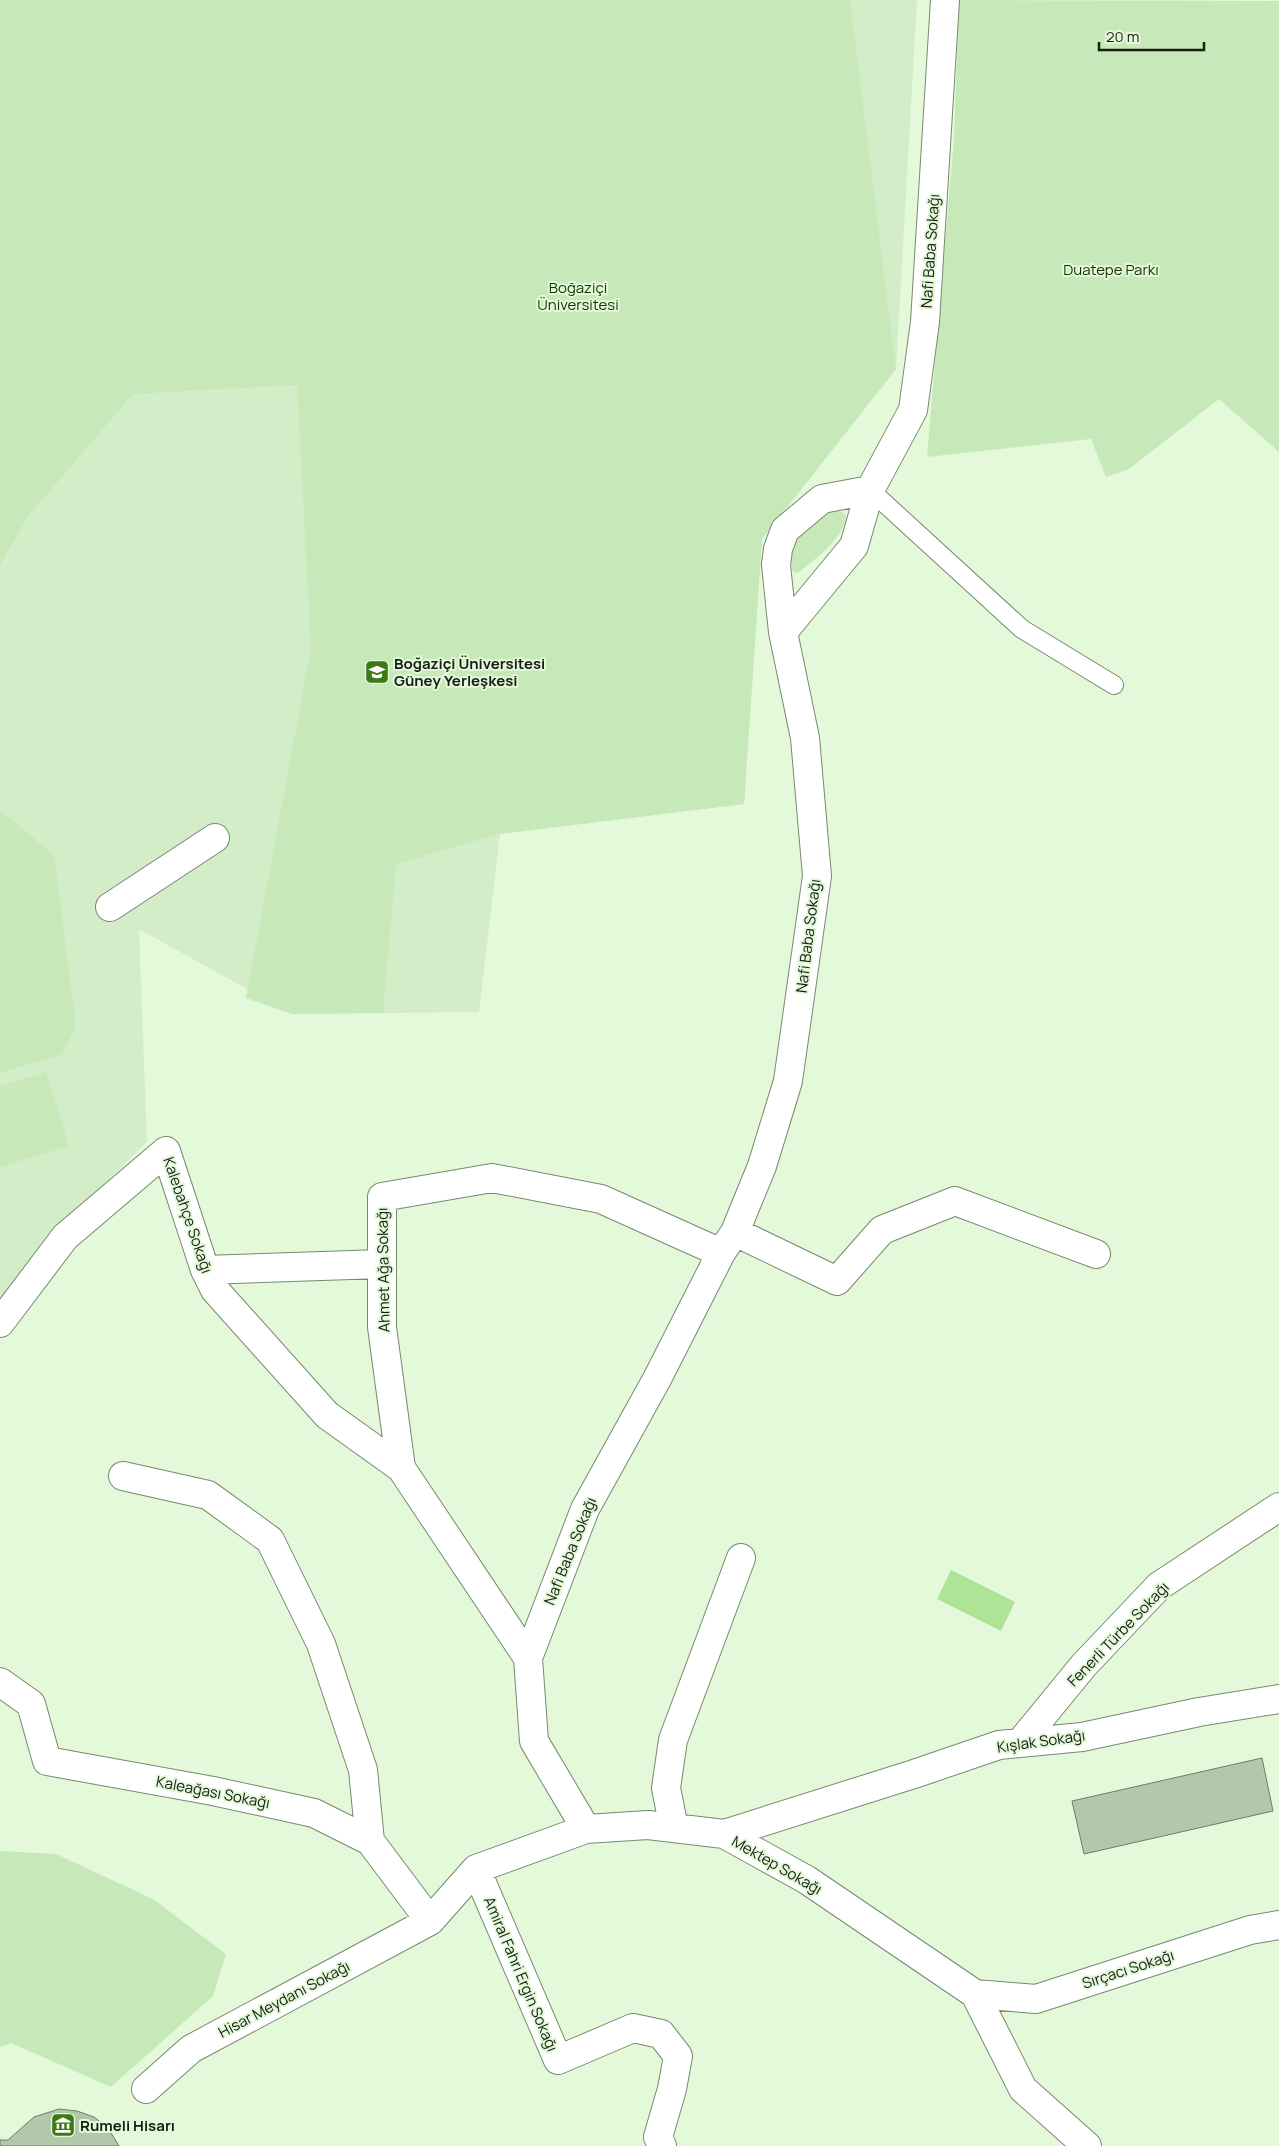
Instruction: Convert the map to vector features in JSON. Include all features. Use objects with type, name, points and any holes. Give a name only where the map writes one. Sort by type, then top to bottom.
[{"type":"street","name":"Nafi Baba Sokağı","points":[[783,632],[854,546],[870,490],[913,410],[925,322],[945,0]]},
{"type":"street","name":"Nafi Baba Sokağı","points":[[586,1829],[534,1741],[528,1658],[585,1509],[728,1242],[762,1166],[788,1082],[817,876],[805,738],[783,632],[776,565],[778,549],[785,530],[822,499],[870,490]]},
{"type":"street","points":[[110,907],[215,838]]},
{"type":"street","name":"Kalebahçe Sokağı","points":[[0,1323],[65,1236],[166,1151],[205,1270],[215,1290],[327,1414],[402,1468]]},
{"type":"street","name":"Ahmet Ağa Sokağı","points":[[528,1658],[402,1468],[382,1327],[382,1197],[492,1178],[600,1199],[728,1242]]},
{"type":"street","points":[[728,1242],[837,1281],[882,1230],[955,1201],[1096,1254]]},
{"type":"street","points":[[205,1270],[382,1264]]},
{"type":"street","points":[[123,1476],[208,1495],[270,1540],[321,1644],[363,1770],[370,1841]]},
{"type":"street","name":"Fenerli Türbe Sokağı","points":[[1020,1743],[1084,1665],[1159,1586],[1279,1507]]},
{"type":"street","points":[[674,1828],[666,1788],[673,1740],[741,1558]]},
{"type":"street","name":"Kaleağası Sokağı","points":[[0,1682],[31,1704],[47,1761],[213,1791],[314,1813],[370,1841],[430,1921]]},
{"type":"street","name":"Kışlak Sokağı","points":[[724,1834],[999,1745],[1082,1737],[1199,1712],[1279,1699]]},
{"type":"street","name":"Mektep Sokağı","points":[[430,1921],[476,1869],[586,1829],[648,1825],[724,1834],[807,1880],[975,1994]]},
{"type":"street","name":"Amiral Fahri Ergin Sokağı","points":[[476,1869],[558,2060],[633,2028],[661,2034],[678,2056],[672,2089],[658,2136],[662,2146]]},
{"type":"street","name":"Hisar Meydanı Sokağı","points":[[146,2089],[191,2048],[430,1921]]},
{"type":"street","name":"Sırçacı Sokağı","points":[[975,1994],[1036,1999],[1250,1930],[1279,1925]]},
{"type":"street","points":[[975,1994],[1023,2088],[1087,2146]]},
{"type":"lane","points":[[870,490],[1022,629],[1114,685]]},
{"type":"shaded area","name":"Boğaziçi Üniversitesi","points":[[0,0],[917,0],[896,369],[762,539],[744,804],[500,834],[479,1012],[292,1014],[139,929],[147,1142],[51,1236],[0,1302]]},
{"type":"shaded area","points":[[951,1570],[1015,1602],[1001,1631],[937,1599]]},
{"type":"green space","name":"Boğaziçi Üniversitesi","points":[[0,0],[850,0],[896,369],[762,539],[744,804],[499,834],[396,864],[383,1013],[292,1014],[246,998],[311,648],[297,385],[133,394],[29,515],[0,565]]},
{"type":"green space","name":"Duatepe Parkı","points":[[959,0],[1279,1],[1279,452],[1219,399],[1129,469],[1106,477],[1091,439],[927,457],[954,138]]},
{"type":"green space","points":[[836,510],[846,516],[839,534],[813,561],[798,573],[793,572],[791,562],[793,552],[802,534],[818,519]]},
{"type":"green space","points":[[0,810],[54,855],[76,1027],[62,1054],[0,1073]]},
{"type":"green space","points":[[46,1072],[69,1146],[0,1167],[0,1086]]},
{"type":"green space","points":[[0,1851],[56,1854],[153,1899],[226,1954],[213,1996],[111,2087],[11,2043],[0,2047]]},
{"type":"building","points":[[1262,1758],[1273,1811],[1084,1854],[1072,1801]]},
{"type":"building","name":"Rumeli Hisarı","points":[[59,2109],[77,2111],[94,2117],[108,2128],[119,2146],[0,2146],[0,2140],[8,2140],[34,2117]]},
{"type":"place","name":"Boğaziçi Üniversitesi Güney Yerleşkesi","points":[[377,672]]},
{"type":"place","name":"Rumeli Hisarı","points":[[63,2125]]}]
